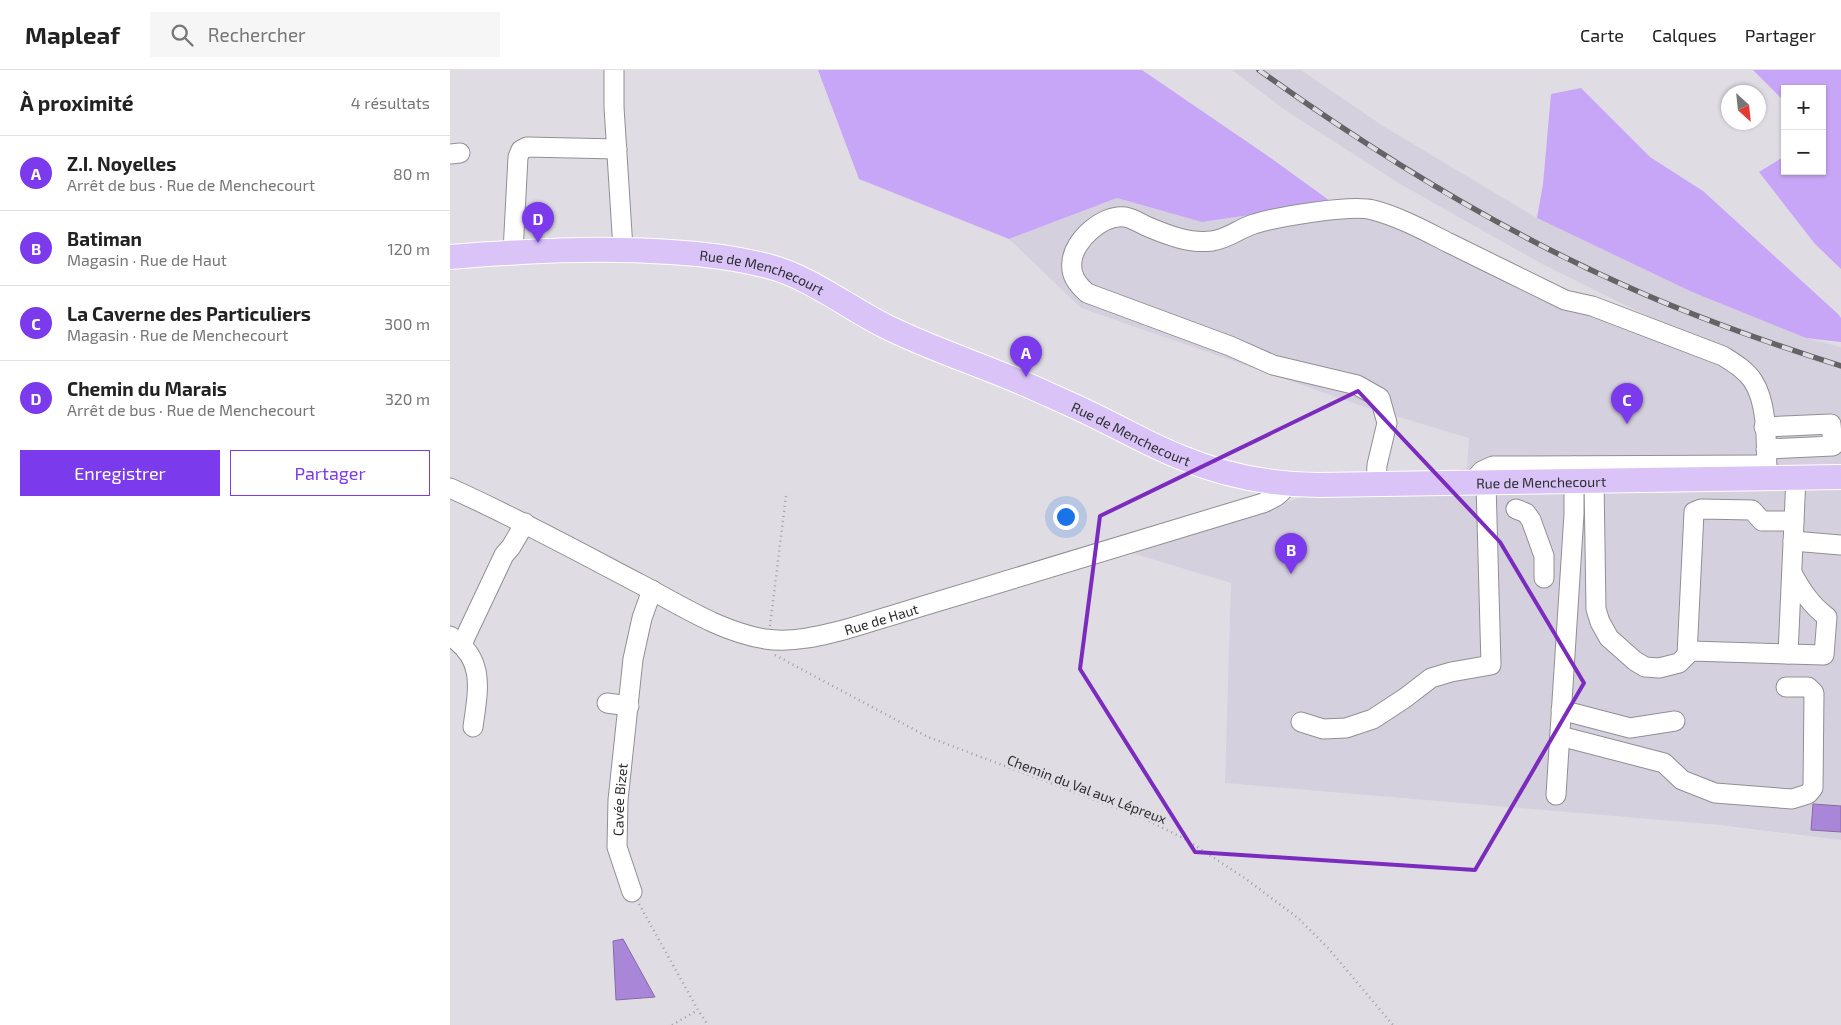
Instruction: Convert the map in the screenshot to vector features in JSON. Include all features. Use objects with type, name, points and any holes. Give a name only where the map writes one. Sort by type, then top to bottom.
[{"type":"main road","name":"Rue de Menchecourt","points":[[450,257],[578,248],[623,249],[731,258],[771,267],[801,278],[860,314],[890,329],[1039,390],[1161,450],[1201,465],[1264,481],[1287,484],[1515,482],[1766,464],[1796,477],[1841,476]]},
{"type":"street","points":[[614,70],[623,249]]},
{"type":"street","points":[[513,252],[518,157],[521,150],[527,147],[617,149]]},
{"type":"street","points":[[1376,484],[1377,465],[1387,423],[1380,398],[1357,385],[1273,365],[1222,343],[1088,293],[1078,285],[1071,268],[1073,253],[1083,236],[1109,219],[1126,217],[1165,234],[1198,242],[1214,241],[1239,232],[1251,224],[1268,220],[1350,208],[1372,209],[1405,222],[1565,300],[1592,306],[1723,356],[1742,369],[1752,380],[1761,403],[1766,464],[1833,446],[1831,424],[1764,427]]},
{"type":"street","points":[[1301,722],[1323,729],[1346,728],[1373,718],[1405,698],[1431,678],[1491,664],[1487,522],[1479,483],[1482,471],[1493,466],[1580,476]]},
{"type":"street","points":[[1580,476],[1596,609],[1600,622],[1609,638],[1635,661],[1645,667],[1659,668],[1679,663],[1691,651],[1824,655],[1827,618],[1813,607],[1802,592],[1792,572]]},
{"type":"street","points":[[1556,795],[1574,514],[1580,476]]},
{"type":"street","points":[[1788,654],[1796,477]]},
{"type":"street","points":[[1249,506],[1262,492],[1264,481]]},
{"type":"street","points":[[1515,482],[1516,510]]},
{"type":"street","name":"Rue de Haut","points":[[450,488],[498,509],[712,622],[736,632],[770,639],[805,639],[847,629],[1275,498],[1287,484]]},
{"type":"street","points":[[1487,522],[1504,512],[1516,510],[1526,513],[1531,520],[1544,556],[1544,578]]},
{"type":"street","points":[[1687,655],[1694,512],[1701,510],[1752,510],[1762,521],[1794,521]]},
{"type":"street","points":[[473,727],[479,688],[477,672],[456,640],[504,555],[525,523]]},
{"type":"street","points":[[1793,541],[1841,545]]},
{"type":"street","name":"Cavée Bizet","points":[[632,892],[617,847],[618,800],[633,659],[642,618],[652,590]]},
{"type":"street","points":[[1560,736],[1664,763],[1682,780],[1716,794],[1792,799],[1808,794],[1813,788],[1814,693],[1808,687],[1786,687]]},
{"type":"street","points":[[607,703],[629,706]]},
{"type":"street","points":[[1561,710],[1630,728],[1676,721]]},
{"type":"path","points":[[770,639],[769,629],[786,496]]},
{"type":"path","name":"Chemin du Val aux Lépreux","points":[[770,639],[769,652],[928,737],[1143,818],[1185,839],[1246,879],[1298,918],[1328,948],[1393,1025]]},
{"type":"path","points":[[632,892],[708,1025]]},
{"type":"path","points":[[672,1025],[698,1010]]},
{"type":"highlighted area","points":[[1358,391],[1500,542],[1584,683],[1475,870],[1195,852],[1080,669],[1100,516]]},
{"type":"shaded area","points":[[818,70],[1142,70],[1333,203],[1202,222],[1117,198],[1009,239],[859,179]]},
{"type":"shaded area","points":[[1232,70],[1301,70],[1383,126],[1537,218],[1692,292],[1806,338],[1841,347],[1841,840],[1720,825],[1225,783],[1231,583],[1132,553],[1309,495],[1467,468],[1469,438],[1365,407],[1081,308],[1009,239],[1117,198],[1202,222],[1371,198],[1567,291],[1680,332],[1544,265],[1400,184],[1285,110]]},
{"type":"shaded area","points":[[1753,70],[1841,70],[1841,269],[1815,244],[1759,172],[1781,158],[1781,175],[1826,175],[1826,85],[1781,85],[1781,98]]},
{"type":"shaded area","points":[[1581,88],[1650,157],[1703,191],[1838,314],[1841,318],[1841,342],[1806,338],[1692,292],[1537,218],[1543,184],[1551,94]]},
{"type":"shaded area","points":[[1813,804],[1841,806],[1841,832],[1811,830]]},
{"type":"shaded area","points":[[623,939],[655,997],[616,1000],[613,941]]},
{"type":"railway","points":[[1259,70],[1348,131],[1438,188],[1579,264],[1707,320],[1841,366]]},
{"type":"place","name":"Chemin du Marais","points":[[538,243]]},
{"type":"place","name":"Z.I. Noyelles","points":[[1026,377]]},
{"type":"place","name":"La Caverne des Particuliers","points":[[1627,424]]},
{"type":"place","name":"Batiman","points":[[1291,574]]}]
